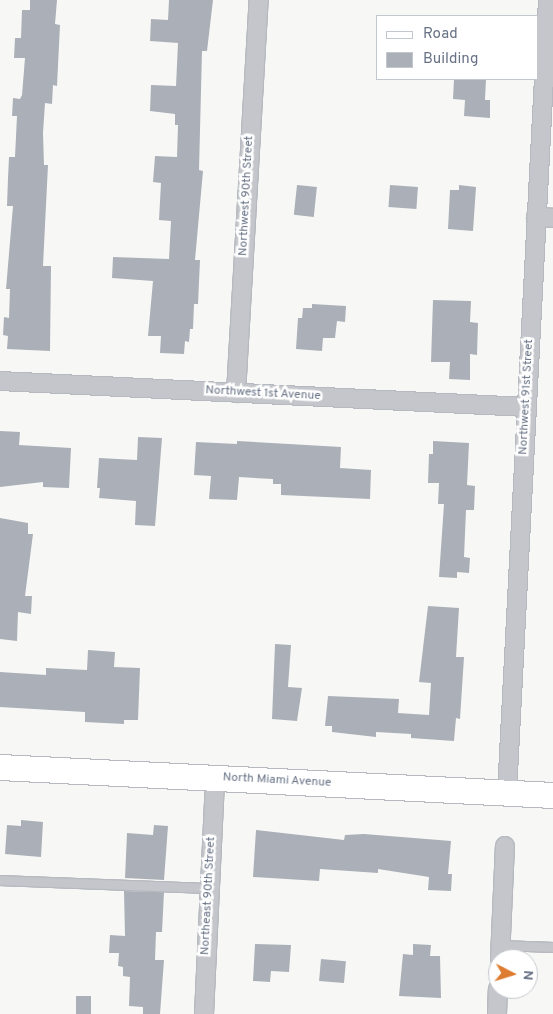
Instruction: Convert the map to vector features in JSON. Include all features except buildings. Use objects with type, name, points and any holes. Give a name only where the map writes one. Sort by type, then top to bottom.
[{"type":"main road","name":"North Miami Avenue","points":[[0,767],[553,795]]},
{"type":"street","name":"Northwest 90th Street","points":[[236,393],[259,0]]},
{"type":"street","name":"Northwest 91st Street","points":[[507,793],[526,407],[544,217],[548,0]]},
{"type":"street","name":"Northwest 1st Avenue","points":[[0,381],[526,407]]},
{"type":"street","name":"Northeast 90th Street","points":[[204,1014],[215,778]]},
{"type":"street","points":[[500,949],[505,846]]},
{"type":"street","points":[[497,1014],[498,999]]},
{"type":"lane","points":[[0,880],[210,888]]},
{"type":"lane","points":[[538,949],[553,948]]}]
